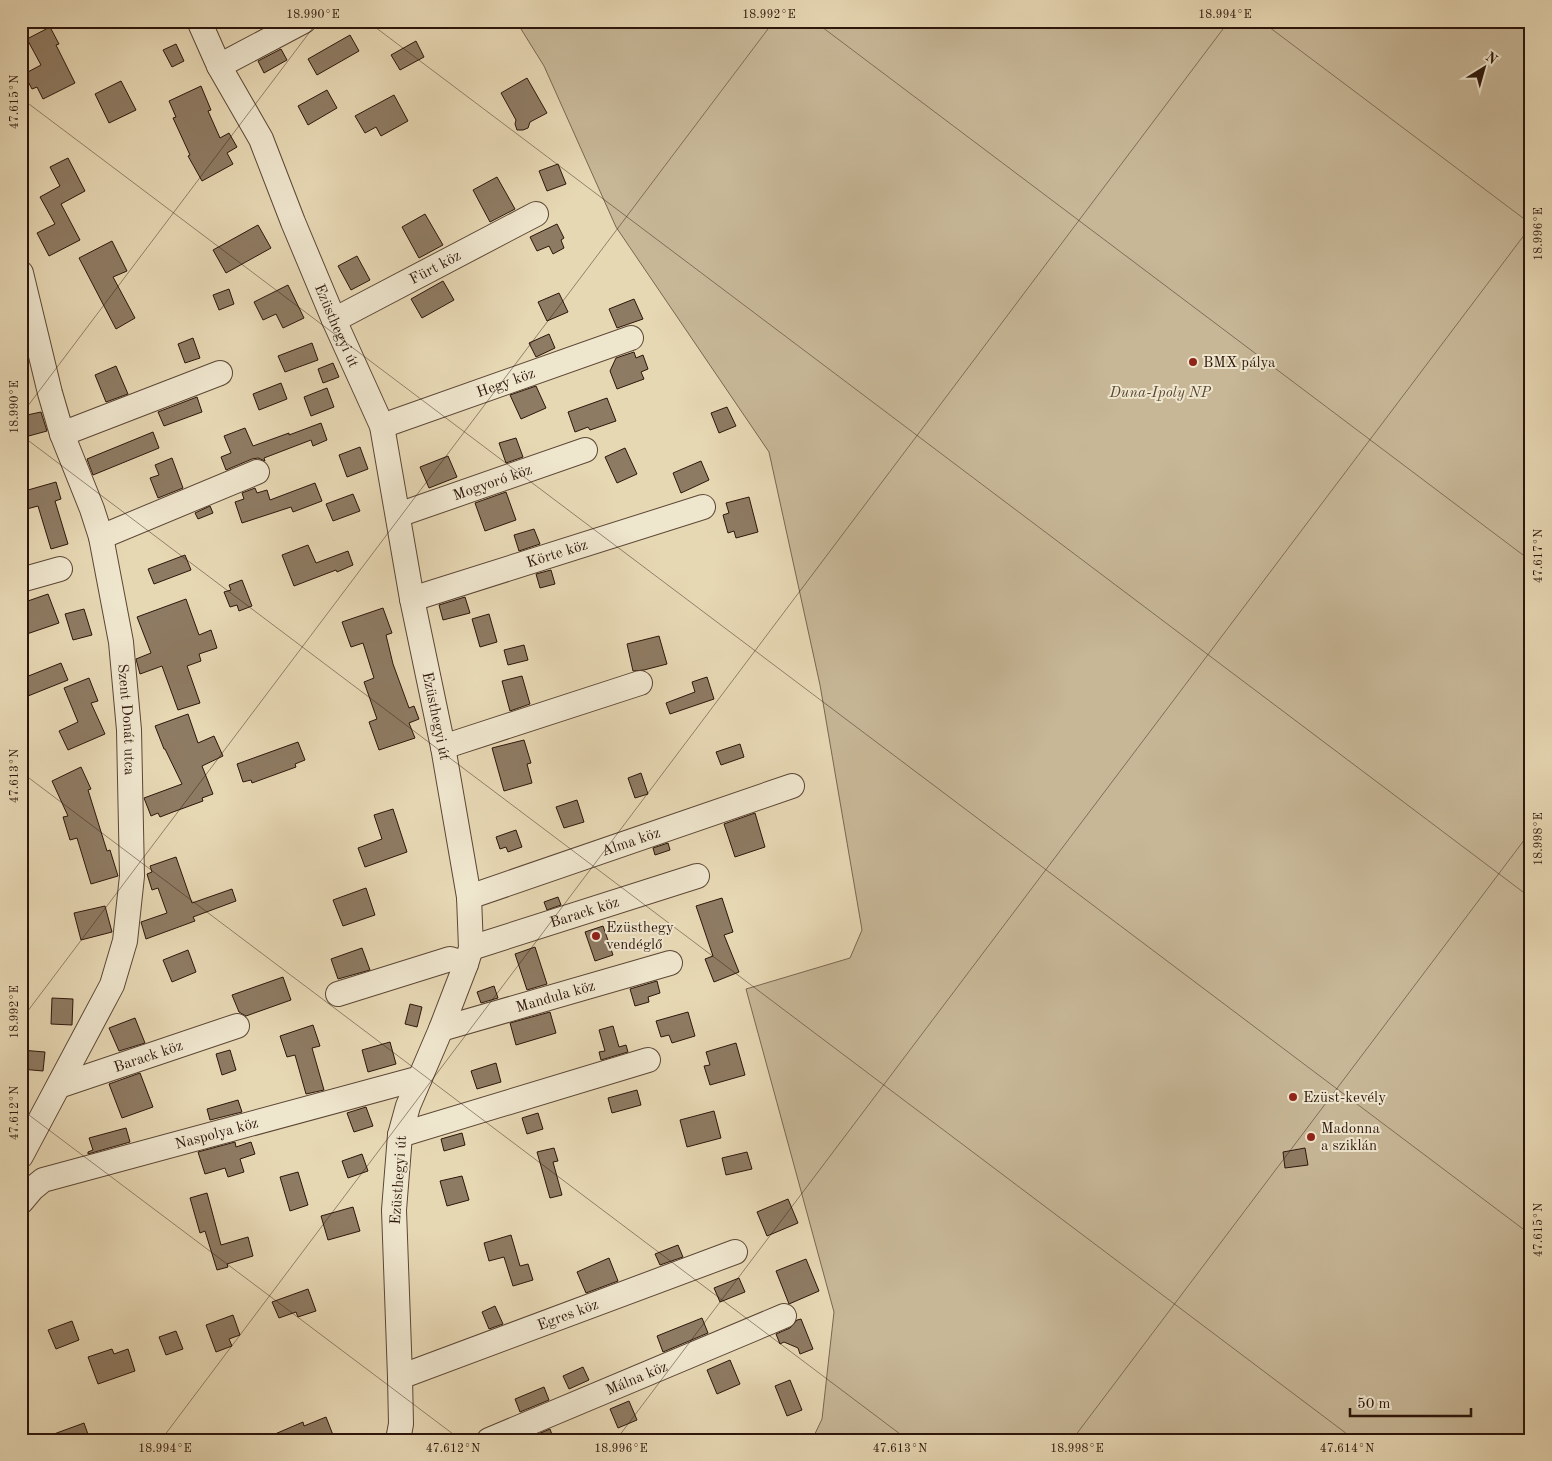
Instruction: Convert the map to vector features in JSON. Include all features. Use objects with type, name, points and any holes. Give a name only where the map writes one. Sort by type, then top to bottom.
[{"type":"street","name":"Ezüsthegyi út","points":[[199,21],[218,66],[261,139],[334,320],[382,426],[412,599],[443,747],[469,897],[468,956],[441,1029],[408,1106],[400,1135],[394,1210],[401,1424],[398,1440]]},
{"type":"street","points":[[218,66],[304,21]]},
{"type":"street","name":"Fürt köz","points":[[334,320],[536,214]]},
{"type":"street","name":"Szent Donát utca","points":[[21,273],[62,434],[101,537],[121,642],[129,730],[132,876],[125,941],[112,985],[21,1156]]},
{"type":"street","name":"Hegy köz","points":[[382,426],[630,338]]},
{"type":"street","points":[[62,434],[220,373]]},
{"type":"street","name":"Mogyoró köz","points":[[398,515],[585,450]]},
{"type":"street","points":[[101,537],[256,472]]},
{"type":"street","name":"Körte köz","points":[[412,599],[703,507]]},
{"type":"street","points":[[21,580],[60,569]]},
{"type":"street","points":[[443,747],[640,683]]},
{"type":"street","name":"Alma köz","points":[[469,897],[792,786]]},
{"type":"street","name":"Barack köz","points":[[338,994],[450,959],[468,956],[697,876]]},
{"type":"street","name":"Mandula köz","points":[[441,1029],[670,963]]},
{"type":"street","name":"Barack köz","points":[[59,1086],[237,1026]]},
{"type":"street","points":[[400,1135],[648,1060]]},
{"type":"street","name":"Naspolya köz","points":[[21,1202],[43,1180],[420,1078]]},
{"type":"street","name":"Egres köz","points":[[400,1378],[735,1252]]},
{"type":"street","name":"Málna köz","points":[[489,1440],[784,1316]]},
{"type":"green space","name":"Duna-Ipoly NP","points":[[516,21],[1531,21],[1531,1440],[812,1440],[822,1419],[834,1312],[746,989],[850,958],[862,930],[820,685],[769,452],[616,227],[544,66]]},
{"type":"building","points":[[50,27],[59,44],[56,45],[75,83],[43,99],[37,87],[32,89],[24,74],[41,65],[27,39]]},
{"type":"building","points":[[350,35],[359,51],[317,75],[308,59]]},
{"type":"building","points":[[416,41],[424,57],[400,70],[391,55]]},
{"type":"building","points":[[176,44],[184,61],[172,67],[163,50]]},
{"type":"building","points":[[281,49],[287,60],[264,73],[258,61]]},
{"type":"building","points":[[527,78],[547,113],[530,122],[528,128],[517,130],[516,120],[501,93]]},
{"type":"building","points":[[121,81],[136,110],[109,123],[95,94]]},
{"type":"building","points":[[201,86],[211,110],[208,111],[220,138],[229,133],[237,147],[227,153],[233,164],[202,181],[188,156],[190,155],[173,118],[176,117],[169,101]]},
{"type":"building","points":[[327,90],[337,108],[308,125],[298,106]]},
{"type":"building","points":[[394,95],[408,121],[381,136],[376,127],[365,133],[355,116]]},
{"type":"building","points":[[68,158],[85,191],[61,204],[80,240],[49,256],[37,233],[55,224],[40,197],[60,186],[50,167]]},
{"type":"building","points":[[558,164],[566,184],[547,191],[539,171]]},
{"type":"building","points":[[497,177],[515,209],[490,222],[473,190]]},
{"type":"building","points":[[425,214],[443,245],[419,258],[402,227]]},
{"type":"building","points":[[557,224],[564,238],[561,240],[564,248],[553,254],[549,246],[537,251],[530,237]]},
{"type":"building","points":[[258,225],[271,248],[226,273],[213,250]]},
{"type":"building","points":[[112,241],[127,271],[113,277],[135,318],[116,329],[79,258]]},
{"type":"building","points":[[357,256],[370,280],[351,290],[338,266]]},
{"type":"building","points":[[443,281],[454,300],[422,318],[411,299]]},
{"type":"building","points":[[288,285],[304,318],[283,328],[276,314],[263,320],[254,302]]},
{"type":"building","points":[[229,289],[234,304],[219,310],[213,295]]},
{"type":"building","points":[[559,293],[568,312],[547,321],[538,302]]},
{"type":"building","points":[[634,299],[643,319],[617,328],[609,309]]},
{"type":"building","points":[[549,334],[555,348],[536,357],[529,343]]},
{"type":"building","points":[[193,338],[200,358],[185,363],[178,344]]},
{"type":"building","points":[[312,343],[318,360],[285,372],[278,356]]},
{"type":"building","points":[[634,352],[636,358],[643,355],[648,369],[641,372],[644,379],[617,389],[610,371],[616,358]]},
{"type":"building","points":[[333,363],[339,377],[323,383],[318,369]]},
{"type":"building","points":[[116,366],[128,394],[106,402],[95,375]]},
{"type":"building","points":[[281,383],[287,399],[259,410],[253,394]]},
{"type":"building","points":[[536,386],[546,408],[521,419],[510,395]]},
{"type":"building","points":[[327,388],[334,407],[311,416],[304,397]]},
{"type":"building","points":[[197,397],[202,412],[164,426],[158,412]]},
{"type":"building","points":[[607,398],[616,421],[590,430],[588,427],[575,432],[568,412]]},
{"type":"building","points":[[727,407],[736,426],[719,433],[711,413]]},
{"type":"building","points":[[41,412],[47,431],[25,437],[21,421],[28,419],[27,415]]},
{"type":"building","points":[[321,423],[327,440],[313,446],[311,440],[264,458],[265,461],[258,458],[252,459],[226,470],[221,457],[231,453],[224,436],[245,428],[253,446]]},
{"type":"building","points":[[153,432],[159,448],[93,475],[87,459]]},
{"type":"building","points":[[516,438],[523,457],[506,463],[499,443]]},
{"type":"building","points":[[360,447],[368,469],[347,477],[339,455]]},
{"type":"building","points":[[625,448],[637,474],[617,483],[605,457]]},
{"type":"building","points":[[448,456],[457,477],[429,488],[420,467]]},
{"type":"building","points":[[172,458],[183,488],[158,498],[150,478],[159,475],[155,465]]},
{"type":"building","points":[[701,461],[709,480],[681,493],[673,473]]},
{"type":"building","points":[[56,482],[61,499],[55,501],[68,544],[51,549],[38,506],[23,510],[21,492]]},
{"type":"building","points":[[315,483],[322,501],[293,512],[291,507],[242,523],[235,502],[244,499],[242,493],[255,488],[257,493],[267,490],[270,500]]},
{"type":"building","points":[[506,492],[516,520],[485,531],[475,503]]},
{"type":"building","points":[[353,494],[360,511],[333,521],[326,504]]},
{"type":"building","points":[[749,497],[758,532],[736,538],[734,531],[728,533],[723,515],[729,513],[726,503]]},
{"type":"building","points":[[210,506],[213,513],[198,519],[195,513]]},
{"type":"building","points":[[534,529],[540,544],[519,551],[514,535]]},
{"type":"building","points":[[308,545],[316,563],[348,551],[353,565],[294,586],[282,555]]},
{"type":"building","points":[[185,555],[191,570],[154,584],[148,569]]},
{"type":"building","points":[[551,570],[555,584],[540,588],[536,574]]},
{"type":"building","points":[[242,580],[252,606],[239,611],[237,605],[230,607],[224,592],[231,590],[229,585]]},
{"type":"building","points":[[48,594],[59,623],[21,636],[21,606],[26,605],[25,602]]},
{"type":"building","points":[[465,597],[470,613],[443,620],[439,605]]},
{"type":"building","points":[[186,599],[199,635],[211,630],[217,648],[199,654],[201,661],[187,666],[200,703],[178,710],[162,666],[140,674],[136,659],[151,653],[137,617]]},
{"type":"building","points":[[383,608],[392,633],[386,635],[393,664],[409,708],[414,706],[419,719],[409,723],[415,738],[379,750],[369,722],[377,719],[364,682],[374,678],[363,643],[351,647],[342,622]]},
{"type":"building","points":[[84,609],[92,635],[73,640],[65,614]]},
{"type":"building","points":[[489,614],[497,642],[480,647],[472,619]]},
{"type":"building","points":[[659,636],[667,664],[633,671],[627,644]]},
{"type":"building","points":[[524,645],[528,660],[508,665],[504,650]]},
{"type":"building","points":[[61,663],[68,680],[28,696],[21,679]]},
{"type":"building","points":[[522,676],[530,704],[510,711],[502,681]]},
{"type":"building","points":[[707,677],[714,699],[670,714],[666,703],[695,692],[692,682]]},
{"type":"building","points":[[89,678],[98,701],[91,703],[105,734],[68,750],[59,731],[78,722],[64,688]]},
{"type":"building","points":[[188,714],[198,743],[214,736],[223,756],[202,766],[213,794],[202,798],[203,801],[160,817],[158,813],[151,816],[144,798],[182,784],[164,749],[155,726]]},
{"type":"building","points":[[524,740],[531,763],[527,764],[532,783],[504,791],[492,748]]},
{"type":"building","points":[[298,742],[305,760],[295,764],[296,767],[252,783],[251,780],[243,782],[237,764]]},
{"type":"building","points":[[740,744],[744,757],[721,765],[716,752]]},
{"type":"building","points":[[81,767],[91,789],[88,790],[107,851],[110,850],[118,876],[91,884],[77,838],[70,840],[63,817],[68,816],[52,781]]},
{"type":"building","points":[[641,773],[648,794],[635,798],[628,778]]},
{"type":"building","points":[[577,800],[584,822],[564,828],[556,807]]},
{"type":"building","points":[[393,809],[407,852],[365,867],[358,848],[382,839],[374,815]]},
{"type":"building","points":[[755,813],[765,847],[735,857],[724,824]]},
{"type":"building","points":[[516,830],[522,847],[508,852],[506,847],[500,849],[496,837]]},
{"type":"building","points":[[668,843],[670,850],[655,855],[653,848]]},
{"type":"building","points":[[176,857],[192,903],[232,889],[236,901],[193,917],[195,921],[146,939],[141,922],[167,913],[158,888],[152,890],[147,874],[152,872],[150,866]]},
{"type":"building","points":[[366,888],[375,915],[343,926],[333,900]]},
{"type":"building","points":[[558,897],[561,905],[547,910],[544,902]]},
{"type":"building","points":[[722,898],[733,932],[724,935],[739,972],[714,982],[705,959],[713,956],[696,906]]},
{"type":"building","points":[[105,906],[112,932],[81,940],[74,913]]},
{"type":"building","points":[[603,926],[613,955],[595,961],[585,932]]},
{"type":"building","points":[[535,947],[547,984],[527,990],[515,954]]},
{"type":"building","points":[[362,948],[370,970],[338,979],[331,959]]},
{"type":"building","points":[[188,950],[196,972],[172,982],[163,960]]},
{"type":"building","points":[[283,977],[291,1000],[246,1016],[239,1012],[232,995]]},
{"type":"building","points":[[657,981],[660,993],[648,997],[649,1002],[635,1006],[630,989]]},
{"type":"building","points":[[494,986],[498,998],[481,1003],[477,992]]},
{"type":"building","points":[[52,998],[73,999],[72,1025],[51,1024]]},
{"type":"building","points":[[410,1004],[422,1007],[417,1027],[405,1024]]},
{"type":"building","points":[[550,1012],[556,1033],[516,1045],[510,1023]]},
{"type":"building","points":[[688,1012],[695,1036],[672,1043],[669,1035],[661,1037],[656,1021]]},
{"type":"building","points":[[135,1018],[145,1043],[119,1051],[109,1028]]},
{"type":"building","points":[[313,1025],[320,1046],[312,1048],[324,1090],[306,1094],[295,1055],[287,1057],[280,1036]]},
{"type":"building","points":[[613,1026],[619,1047],[626,1045],[628,1052],[601,1060],[599,1052],[605,1051],[599,1030]]},
{"type":"building","points":[[390,1042],[396,1064],[368,1072],[362,1050]]},
{"type":"building","points":[[736,1043],[745,1075],[710,1085],[704,1066],[710,1065],[706,1052]]},
{"type":"building","points":[[21,1050],[45,1052],[43,1071],[21,1069]]},
{"type":"building","points":[[230,1050],[236,1070],[222,1075],[216,1054]]},
{"type":"building","points":[[496,1063],[501,1082],[477,1089],[471,1071]]},
{"type":"building","points":[[140,1073],[153,1107],[122,1118],[109,1084]]},
{"type":"building","points":[[637,1090],[641,1105],[612,1113],[608,1098]]},
{"type":"building","points":[[238,1100],[242,1112],[210,1120],[207,1109]]},
{"type":"building","points":[[366,1107],[373,1126],[354,1132],[347,1113]]},
{"type":"building","points":[[714,1111],[721,1138],[687,1147],[680,1120]]},
{"type":"building","points":[[538,1113],[543,1129],[527,1134],[522,1118]]},
{"type":"building","points":[[126,1128],[130,1142],[88,1154],[88,1152],[93,1150],[89,1138]]},
{"type":"building","points":[[462,1133],[465,1145],[444,1151],[441,1139]]},
{"type":"building","points":[[235,1142],[236,1147],[251,1142],[255,1154],[240,1159],[244,1172],[228,1177],[225,1168],[205,1174],[198,1152]]},
{"type":"building","points":[[554,1148],[558,1161],[553,1162],[562,1195],[550,1198],[537,1152]]},
{"type":"building","points":[[1305,1148],[1308,1165],[1285,1168],[1283,1152]]},
{"type":"building","points":[[747,1152],[752,1169],[726,1175],[722,1158]]},
{"type":"building","points":[[362,1154],[368,1171],[348,1178],[342,1161]]},
{"type":"building","points":[[298,1172],[308,1205],[290,1211],[280,1177]]},
{"type":"building","points":[[462,1176],[469,1200],[447,1206],[440,1181]]},
{"type":"building","points":[[207,1193],[221,1245],[248,1237],[253,1256],[227,1264],[228,1267],[217,1270],[205,1231],[200,1233],[190,1198]]},
{"type":"building","points":[[788,1199],[798,1223],[767,1236],[757,1212]]},
{"type":"building","points":[[353,1207],[360,1231],[328,1240],[321,1216]]},
{"type":"building","points":[[511,1235],[520,1266],[528,1264],[533,1280],[513,1286],[504,1257],[489,1261],[484,1243]]},
{"type":"building","points":[[678,1245],[683,1257],[660,1265],[655,1254]]},
{"type":"building","points":[[609,1258],[618,1281],[586,1293],[577,1272]]},
{"type":"building","points":[[806,1259],[819,1291],[789,1304],[776,1271]]},
{"type":"building","points":[[739,1278],[745,1292],[720,1302],[714,1288]]},
{"type":"building","points":[[308,1289],[316,1311],[298,1317],[296,1312],[279,1318],[272,1302]]},
{"type":"building","points":[[495,1306],[503,1324],[489,1329],[482,1312]]},
{"type":"building","points":[[233,1315],[240,1335],[229,1339],[232,1346],[216,1352],[206,1325]]},
{"type":"building","points":[[702,1318],[708,1333],[663,1352],[657,1336]]},
{"type":"building","points":[[801,1319],[813,1349],[800,1354],[798,1348],[784,1342],[780,1344],[776,1334],[790,1328],[797,1320]]},
{"type":"building","points":[[72,1321],[79,1340],[56,1349],[48,1330]]},
{"type":"building","points":[[176,1331],[183,1349],[166,1355],[159,1337]]},
{"type":"building","points":[[112,1349],[114,1354],[128,1349],[135,1371],[98,1384],[88,1357]]},
{"type":"building","points":[[730,1360],[740,1384],[717,1394],[707,1370]]},
{"type":"building","points":[[583,1367],[589,1380],[569,1389],[563,1376]]},
{"type":"building","points":[[790,1380],[802,1410],[787,1416],[775,1386]]},
{"type":"building","points":[[544,1387],[549,1400],[520,1412],[515,1399]]},
{"type":"building","points":[[629,1401],[637,1420],[618,1428],[610,1409]]},
{"type":"building","points":[[326,1417],[333,1435],[323,1440],[261,1440],[303,1422],[304,1426]]},
{"type":"building","points":[[84,1423],[90,1440],[43,1440],[43,1438]]},
{"type":"building","points":[[550,1429],[554,1440],[532,1440],[531,1437]]},
{"type":"place","name":"BMX pálya","points":[[1193,362]]},
{"type":"place","name":"Ezüsthegy vendéglő","points":[[596,936]]},
{"type":"place","name":"Ezüst-kevély","points":[[1293,1097]]},
{"type":"place","name":"Madonna a sziklán","points":[[1311,1137]]}]
